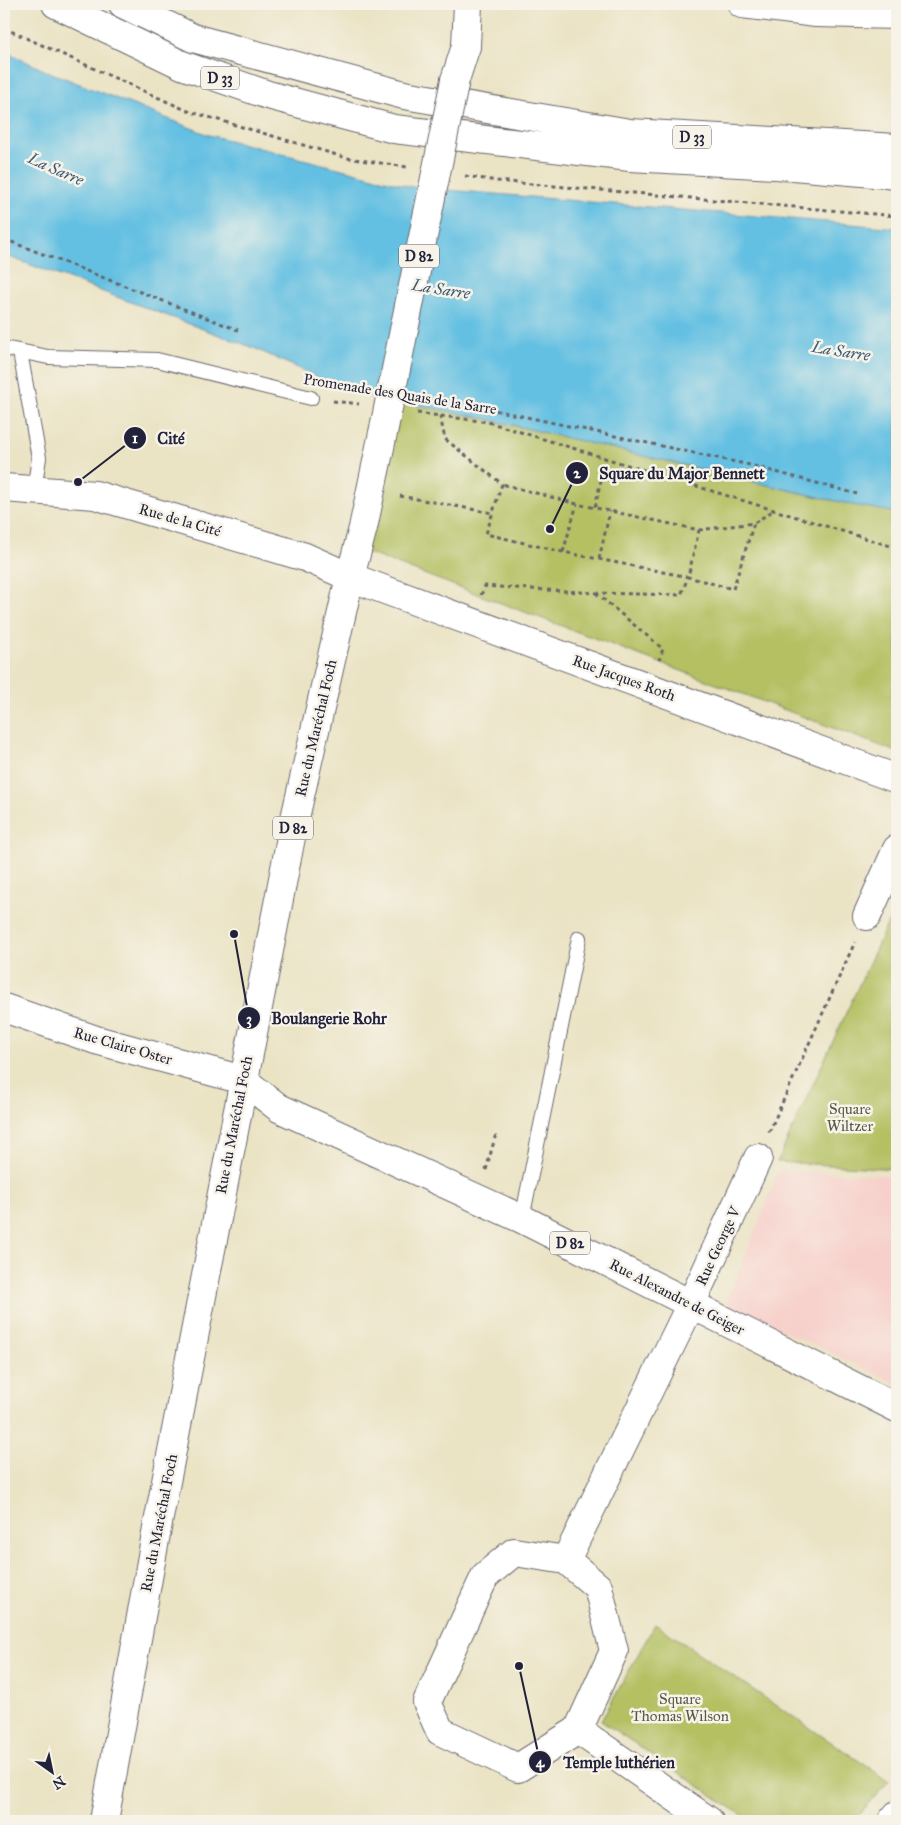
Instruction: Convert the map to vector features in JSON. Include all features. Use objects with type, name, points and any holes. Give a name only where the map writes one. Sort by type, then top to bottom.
[{"type":"main road","name":"D 33","points":[[56,4],[182,65],[268,95],[394,129],[630,157],[793,166],[897,175]]},
{"type":"main road","name":"D 33","points":[[123,4],[193,38],[404,95],[630,133],[897,148]]},
{"type":"main road","name":"Rue du Maréchal Foch","points":[[104,1821],[158,1523],[293,827],[371,490],[455,80],[466,46],[468,4]]},
{"type":"main road","points":[[747,4],[816,13],[897,15]]},
{"type":"main road","name":"Rue de la Cité","points":[[4,488],[95,495],[305,557],[350,577]]},
{"type":"main road","name":"Rue Jacques Roth","points":[[350,577],[897,779]]},
{"type":"main road","points":[[867,916],[897,849]]},
{"type":"main road","name":"Rue Claire Oster","points":[[4,1008],[96,1040],[243,1080]]},
{"type":"main road","name":"Rue Alexandre de Geiger","points":[[243,1080],[279,1108],[522,1219],[897,1408]]},
{"type":"main road","name":"Rue George V","points":[[566,1560],[691,1304],[758,1158]]},
{"type":"main road","points":[[514,1552],[566,1560],[598,1587],[614,1651],[578,1730],[518,1768],[440,1731],[426,1702],[486,1576],[514,1552]]},
{"type":"main road","points":[[578,1730],[709,1821]]},
{"type":"main road","points":[[892,1821],[897,1815]]},
{"type":"lane","name":"Promenade des Quais de la Sarre","points":[[4,348],[48,357],[157,360],[311,398]]},
{"type":"lane","points":[[20,352],[38,458],[34,490]]},
{"type":"lane","points":[[522,1219],[579,938]]},
{"type":"path","points":[[4,239],[238,330]]},
{"type":"path","name":"Promenade des Quais de la Sarre","points":[[311,398],[361,405]]},
{"type":"path","points":[[480,407],[750,466],[857,494]]},
{"type":"path","name":"Promenade des Quais de la Sarre","points":[[410,412],[488,422],[897,548]]},
{"type":"path","points":[[440,416],[445,439],[502,484],[577,504],[699,530],[754,523],[774,510]]},
{"type":"path","points":[[595,507],[606,458]]},
{"type":"path","points":[[502,484],[486,534],[563,552],[688,577],[733,589],[754,523]]},
{"type":"path","points":[[371,490],[493,513]]},
{"type":"path","points":[[563,552],[577,504]]},
{"type":"path","points":[[599,559],[610,511]]},
{"type":"path","points":[[471,621],[485,586],[595,593],[681,595],[688,577],[699,530]]},
{"type":"path","points":[[595,593],[663,649],[648,686]]},
{"type":"path","points":[[758,1158],[867,916]]},
{"type":"path","points":[[478,1200],[496,1134]]},
{"type":"shaded area","points":[[779,1170],[897,1176],[897,1384],[726,1304]]},
{"type":"green space","points":[[382,398],[478,417],[853,505],[897,512],[897,752],[357,549]]},
{"type":"green space","name":"Square Wiltzer","points":[[897,903],[897,1169],[777,1162]]},
{"type":"green space","name":"Square Thomas Wilson","points":[[655,1624],[889,1781],[853,1821],[751,1821],[601,1721]]},
{"type":"water","name":"La Sarre","points":[[4,51],[44,70],[209,135],[412,187],[897,228],[897,513],[853,505],[478,417],[350,392],[254,348],[4,255]]},
{"type":"place","name":"Cité","points":[[78,482]]},
{"type":"place","name":"Square du Major Bennett","points":[[550,529]]},
{"type":"place","name":"Boulangerie Rohr","points":[[234,934]]},
{"type":"place","name":"Temple luthérien","points":[[519,1666]]}]
